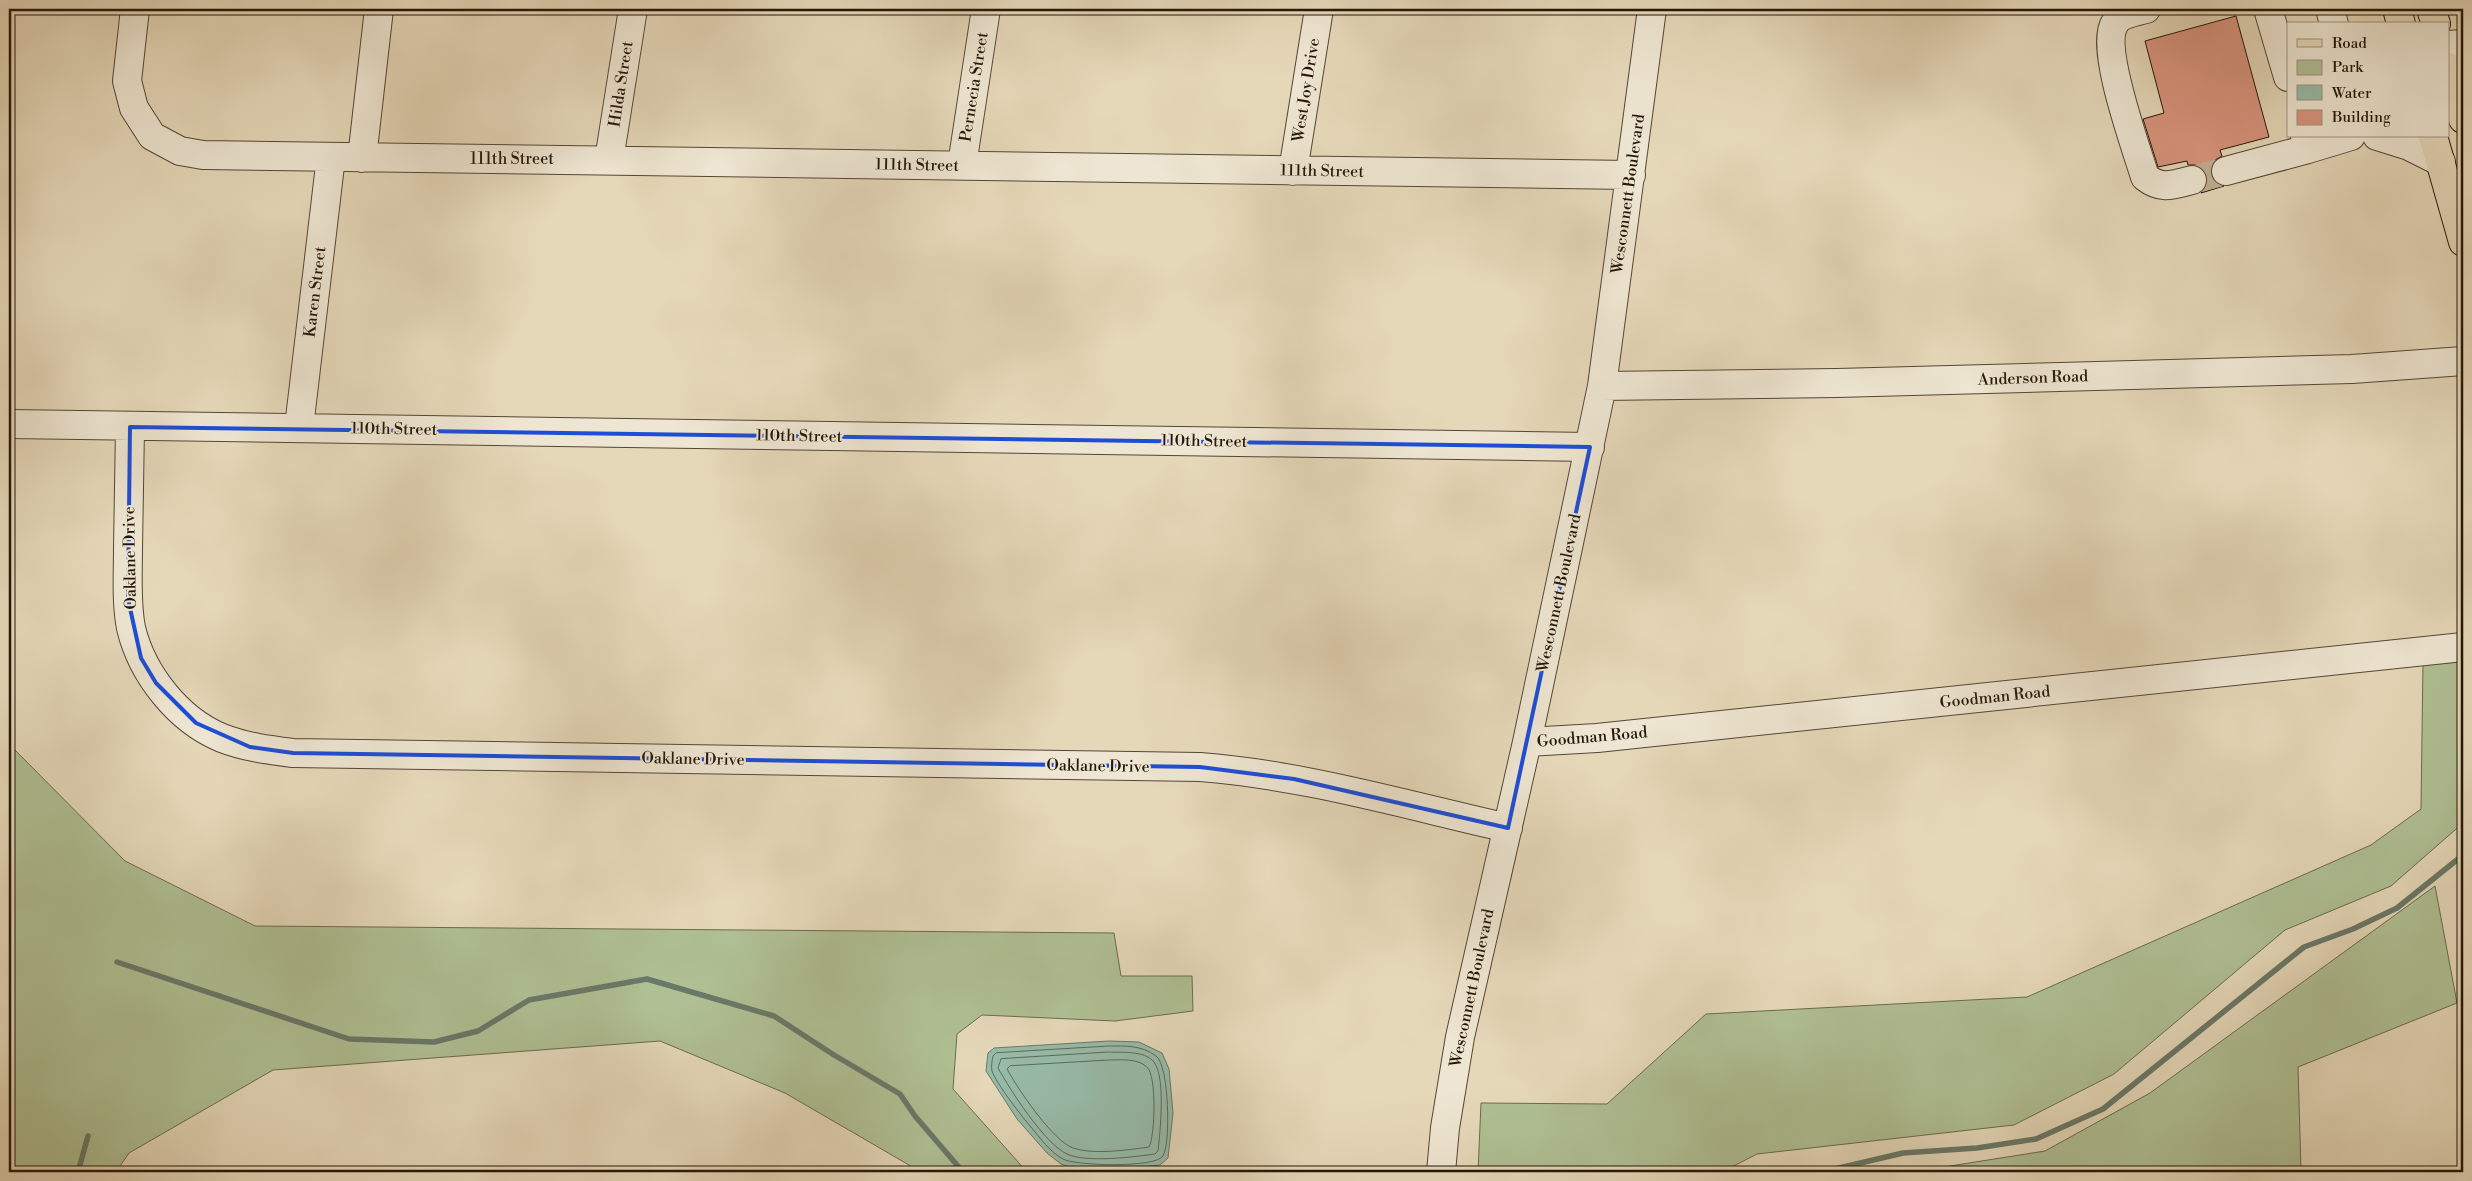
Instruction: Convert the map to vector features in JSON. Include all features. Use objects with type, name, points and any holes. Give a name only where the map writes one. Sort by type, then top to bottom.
[{"type":"main road","points":[[2397,9],[2400,22]]},
{"type":"main road","points":[[2432,9],[2435,22]]},
{"type":"main road","points":[[2450,74],[2463,119]]},
{"type":"main road","points":[[2437,149],[2463,242]]},
{"type":"street","name":"111th Street","points":[[135,9],[127,81],[134,108],[152,136],[180,151],[203,155],[1631,175]]},
{"type":"street","points":[[362,158],[379,9]]},
{"type":"street","name":"Hilda Street","points":[[609,160],[633,9]]},
{"type":"street","name":"Pernecia Street","points":[[962,165],[986,9]]},
{"type":"street","name":"West Joy Drive","points":[[1293,170],[1319,9]]},
{"type":"street","name":"Wesconnett Boulevard","points":[[1441,1172],[1445,1128],[1460,1037],[1527,742],[1602,386],[1652,9]]},
{"type":"street","points":[[2146,9],[2130,13],[2116,21],[2111,32],[2110,50],[2117,82],[2145,176],[2155,184],[2169,186],[2192,180]]},
{"type":"street","points":[[2268,9],[2287,74]]},
{"type":"street","points":[[2330,9],[2333,22]]},
{"type":"street","points":[[2450,45],[2463,44]]},
{"type":"street","points":[[2226,171],[2306,142],[2336,138]]},
{"type":"street","points":[[2383,138],[2409,146],[2437,149]]},
{"type":"street","name":"Karen Street","points":[[299,427],[331,157]]},
{"type":"street","name":"Anderson Road","points":[[1602,386],[1837,383],[2332,369],[2463,361]]},
{"type":"street","name":"110th Street","points":[[9,424],[1590,447]]},
{"type":"street","name":"Oaklane Drive","points":[[130,427],[128,599],[131,628],[141,658],[156,683],[176,706],[196,723],[221,738],[250,747],[293,753],[1200,767],[1245,770],[1294,779],[1508,828]]},
{"type":"street","name":"Goodman Road","points":[[1527,742],[1596,738],[2463,647]]},
{"type":"highlighted area","points":[[130,427],[1590,447],[1508,828],[1294,779],[1200,767],[293,753],[250,747],[196,723],[156,683],[141,658],[128,599]]},
{"type":"green space","points":[[2463,658],[2463,823],[2391,886],[2285,930],[2114,1074],[2014,1125],[1757,1154],[1722,1172],[1478,1172],[1481,1103],[1607,1104],[1706,1014],[2027,997],[2371,845],[2421,809],[2423,661]]},
{"type":"green space","points":[[9,744],[125,861],[255,926],[1114,933],[1121,976],[1192,976],[1193,1011],[1115,1021],[982,1015],[957,1034],[953,1089],[1027,1172],[921,1172],[785,1093],[660,1041],[273,1070],[129,1153],[116,1172],[9,1172]]},
{"type":"green space","points":[[2435,886],[2457,1003],[2298,1067],[2301,1172],[1912,1172],[2045,1151],[2150,1093]]},
{"type":"water","points":[[1109,1041],[1139,1042],[1162,1053],[1169,1069],[1173,1113],[1168,1158],[1160,1165],[1119,1169],[1075,1169],[1061,1164],[1047,1153],[1017,1119],[986,1071],[988,1053],[994,1048]]},
{"type":"building","points":[[2236,16],[2269,137],[2220,150],[2222,156],[2215,160],[2211,167],[2211,175],[2215,182],[2224,186],[2201,193],[2207,184],[2207,176],[2203,169],[2196,165],[2188,165],[2187,161],[2158,167],[2143,119],[2164,113],[2145,41]]},
{"type":"waterway","points":[[1822,1172],[1903,1153],[1977,1148],[2036,1139],[2103,1109],[2304,947],[2353,929],[2397,908],[2463,855]]},
{"type":"waterway","points":[[117,962],[349,1039],[434,1042],[478,1031],[529,1000],[647,979],[774,1016],[834,1055],[900,1094],[915,1116],[963,1172]]},
{"type":"waterway","points":[[78,1172],[88,1136]]},
{"type":"waterway","points":[[1788,1172],[1794,1170],[1807,1172]]},
{"type":"tunnel","points":[[2192,180],[2226,171]]}]
